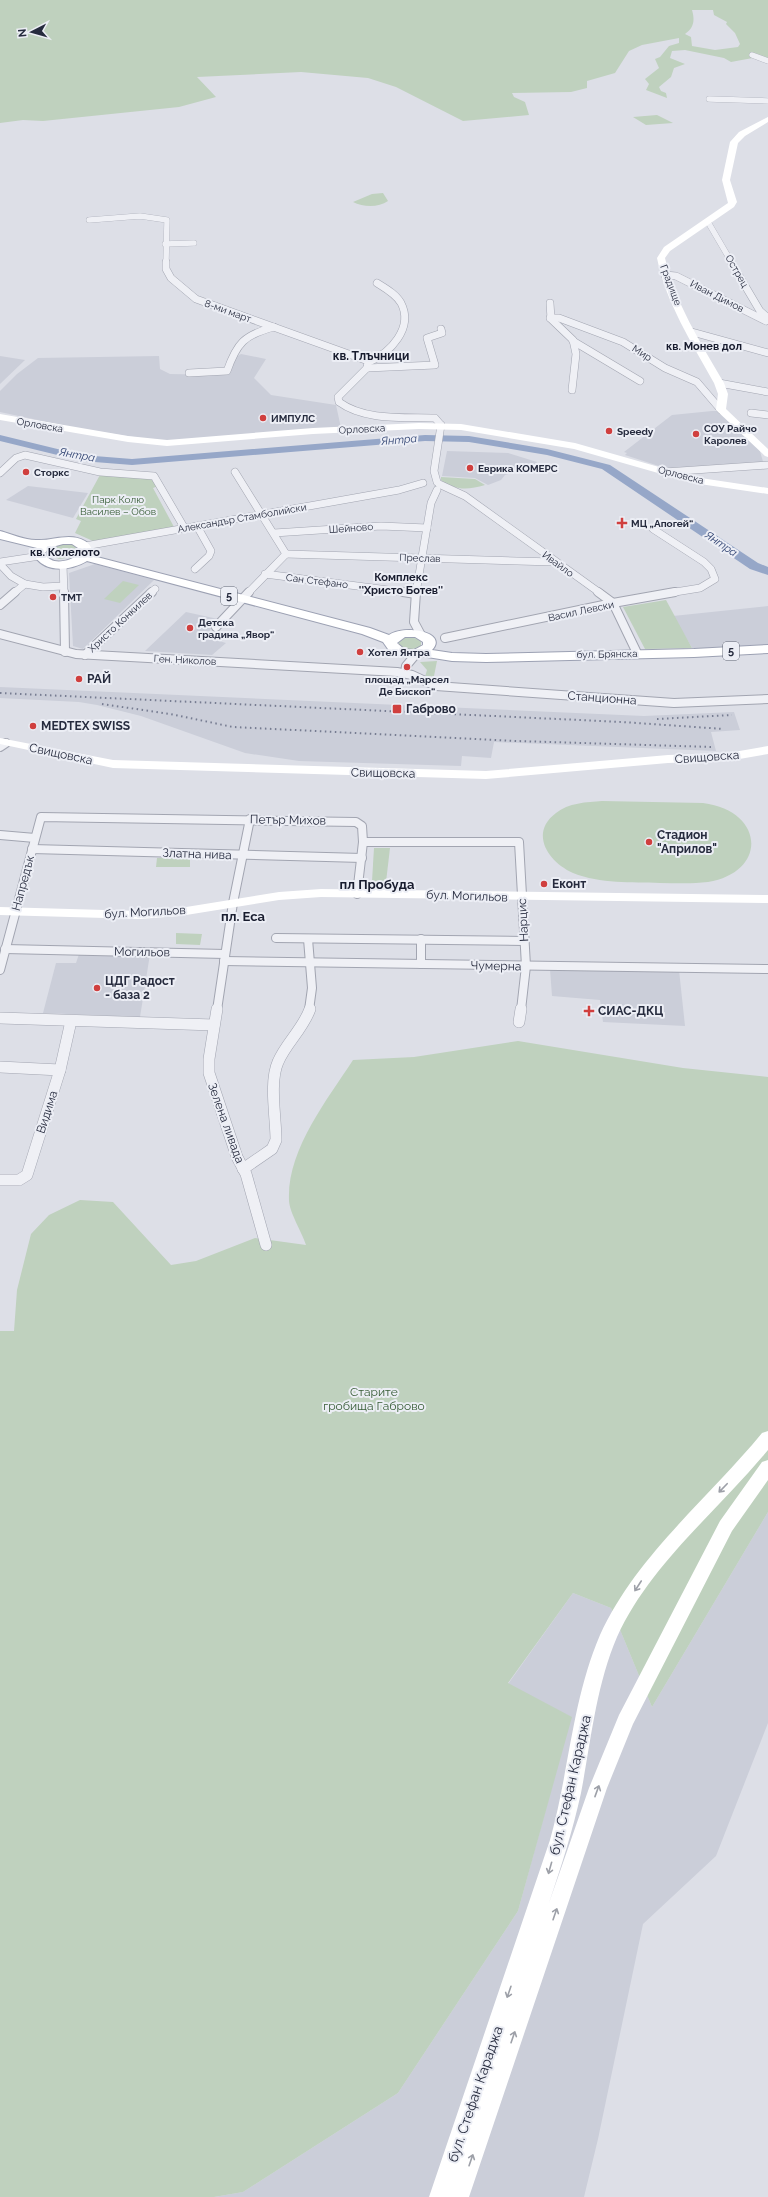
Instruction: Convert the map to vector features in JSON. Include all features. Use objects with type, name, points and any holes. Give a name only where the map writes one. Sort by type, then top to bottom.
[{"type":"main road","name":"5","points":[[0,535],[38,551],[46,562],[68,564],[88,553]]},
{"type":"main road","name":"5","points":[[38,551],[48,544],[69,540],[88,553],[241,599],[366,631],[387,639],[394,647],[409,654],[422,646],[403,634],[366,631]]},
{"type":"main road","points":[[394,647],[395,636],[403,634]]},
{"type":"main road","name":"бул. Брянска","points":[[422,646],[445,655],[486,658],[694,653],[768,649]]},
{"type":"street","points":[[752,55],[768,61]]},
{"type":"street","points":[[709,99],[768,101]]},
{"type":"street","name":"Градище","points":[[721,410],[723,394],[719,383],[681,312],[665,275],[661,258],[663,253],[728,209],[733,202],[726,180],[734,142],[742,134],[768,119]]},
{"type":"street","name":"8-ми март","points":[[89,220],[143,216],[163,217],[168,222],[165,244],[166,269],[169,276],[196,299],[343,351],[368,365],[435,365],[427,338],[442,333],[441,329]]},
{"type":"street","name":"Острец","points":[[708,222],[760,311],[768,318]]},
{"type":"street","points":[[165,244],[194,243]]},
{"type":"street","name":"Иван Димов","points":[[665,275],[676,276],[768,322]]},
{"type":"street","points":[[377,283],[400,302],[404,316],[397,341],[384,355],[368,365],[340,393],[338,397],[342,406],[355,411],[382,417],[418,417],[440,429],[434,471],[425,486],[431,504]]},
{"type":"street","points":[[550,303],[550,318],[574,344],[640,380]]},
{"type":"street","name":"Мир","points":[[550,318],[559,318],[623,342],[665,368],[697,382],[721,410]]},
{"type":"street","points":[[189,373],[227,371],[230,358],[248,336],[257,331],[274,327]]},
{"type":"street","points":[[692,332],[768,353]]},
{"type":"street","points":[[572,390],[574,344]]},
{"type":"street","points":[[719,383],[768,392]]},
{"type":"street","points":[[721,410],[768,454]]},
{"type":"street","points":[[751,413],[768,415]]},
{"type":"street","name":"Орловска","points":[[0,417],[114,437],[166,443],[313,431],[440,429],[575,446],[693,480],[768,491]]},
{"type":"street","points":[[0,473],[16,458],[24,456],[100,472],[154,476],[185,528]]},
{"type":"street","points":[[665,472],[768,466]]},
{"type":"street","points":[[406,670],[422,646],[414,622],[416,594],[431,504],[438,486],[434,471]]},
{"type":"street","points":[[216,627],[241,599],[286,554],[235,472]]},
{"type":"street","name":"Александър Стамболийски","points":[[88,553],[185,528],[398,490],[425,486],[438,486]]},
{"type":"street","name":"Ивайло","points":[[438,486],[458,492],[613,603]]},
{"type":"street","points":[[196,569],[212,551],[197,526]]},
{"type":"street","name":"Шейново","points":[[274,533],[381,526],[427,528]]},
{"type":"street","name":"Васил Левски","points":[[445,638],[613,603],[700,588],[715,579],[711,569],[704,562],[653,529]]},
{"type":"street","points":[[38,551],[0,563],[11,576],[25,584],[63,586]]},
{"type":"street","name":"Преслав","points":[[286,554],[554,562]]},
{"type":"street","points":[[65,652],[63,586],[68,564]]},
{"type":"street","name":"Сан Стефано","points":[[265,574],[416,594]]},
{"type":"street","points":[[0,605],[25,584]]},
{"type":"street","name":"Христо Конкилев","points":[[86,654],[155,589]]},
{"type":"street","points":[[613,603],[637,654]]},
{"type":"street","points":[[403,634],[414,622]]},
{"type":"street","name":"Ген. Николов","points":[[0,634],[65,652],[86,654],[374,671],[406,670]]},
{"type":"street","points":[[394,647],[405,660],[406,670]]},
{"type":"street","name":"Станционна","points":[[406,670],[436,686],[674,703],[768,699]]},
{"type":"street","name":"Свищовска","points":[[2,743],[113,764],[486,775],[668,759],[728,758],[768,750]]},
{"type":"street","name":"Петър Михов","points":[[41,817],[250,819],[356,822],[362,826],[363,842]]},
{"type":"street","name":"Напредък","points":[[0,970],[41,817]]},
{"type":"street","name":"Зелена ливада","points":[[250,819],[244,855],[232,903],[214,1025],[209,1073],[218,1104],[243,1169],[266,1245]]},
{"type":"street","points":[[0,835],[35,838]]},
{"type":"street","points":[[358,894],[363,842]]},
{"type":"street","name":"Нарцис","points":[[363,842],[519,842],[526,966],[519,1022]]},
{"type":"street","name":"Златна нива","points":[[32,849],[362,858]]},
{"type":"street","name":"бул. Могильов","points":[[0,911],[140,915],[180,912],[232,903],[300,895],[358,894],[768,899]]},
{"type":"street","points":[[276,938],[421,938],[524,942]]},
{"type":"street","points":[[421,938],[421,964]]},
{"type":"street","points":[[243,1169],[272,1149],[276,1140],[275,1070],[307,1017],[313,981],[309,962],[308,939]]},
{"type":"street","name":"Могильов","points":[[5,949],[224,957]]},
{"type":"street","name":"Чумерна","points":[[224,957],[309,962],[768,969]]},
{"type":"street","points":[[0,1018],[214,1025]]},
{"type":"street","name":"Видима","points":[[0,1180],[19,1180],[27,1175],[60,1070],[71,1021]]},
{"type":"street","points":[[0,1067],[60,1070]]},
{"type":"street","name":"бул. Стефан Караджа","points":[[440,2197],[548,1876],[565,1818],[590,1694],[604,1649],[620,1613],[642,1580],[667,1549],[737,1474],[768,1438]]},
{"type":"street","name":"бул. Стефан Караджа","points":[[458,2197],[598,1788],[625,1721],[726,1526],[768,1467]]},
{"type":"street","points":[[737,1474],[755,1484]]},
{"type":"shaded area","name":"ИМПУЛС","points":[[241,354],[266,359],[254,378],[271,395],[336,405],[341,428],[161,441],[80,429],[0,412],[0,391],[17,374],[38,358],[159,356],[160,369],[170,374],[221,375],[228,373],[234,358]]},
{"type":"shaded area","points":[[0,356],[25,360],[0,384]]},
{"type":"shaded area","name":"СОУ Райчо Каролев","points":[[718,411],[759,448],[764,465],[665,468],[625,455],[627,453],[624,452],[672,415]]},
{"type":"shaded area","name":"Еврика КОМЕРС","points":[[447,451],[508,453],[537,462],[534,467],[505,475],[501,480],[488,485],[475,478],[442,476]]},
{"type":"shaded area","points":[[28,486],[88,493],[73,518],[6,500]]},
{"type":"shaded area","points":[[95,564],[154,580],[83,649],[73,646],[69,573]]},
{"type":"shaded area","points":[[768,606],[768,645],[694,651],[673,616]]},
{"type":"shaded area","name":"Детска градина „Явор“","points":[[186,612],[218,619],[205,637],[226,643],[212,655],[145,651]]},
{"type":"shaded area","points":[[0,687],[644,716],[734,712],[740,730],[711,732],[716,751],[494,742],[491,758],[462,756],[461,766],[299,761],[245,753],[141,716],[97,705],[79,702],[0,698]]},
{"type":"shaded area","name":"ЦДГ Радост - база 2","points":[[79,954],[150,954],[140,1017],[43,1013],[56,963],[76,963]]},
{"type":"shaded area","points":[[550,969],[679,970],[685,1026],[603,1022],[600,1000],[552,996]]},
{"type":"shaded area","points":[[768,1512],[768,1723],[716,1856],[643,1924],[598,2139],[584,2197],[214,2197],[243,2192],[398,2093],[518,1911],[571,1717],[508,1684],[573,1593],[611,1608],[652,1707]]},
{"type":"green space","points":[[0,0],[768,0],[768,60],[758,57],[731,62],[724,58],[685,50],[672,51],[670,58],[685,64],[674,68],[671,77],[659,87],[661,91],[666,93],[667,98],[646,90],[649,84],[645,79],[659,68],[655,59],[660,57],[669,46],[679,43],[679,38],[642,45],[629,51],[615,73],[587,81],[587,88],[571,92],[512,93],[514,97],[525,102],[529,115],[463,121],[396,87],[368,78],[301,72],[197,77],[216,97],[179,107],[43,121],[23,120],[0,123]],"holes":[[[692,10],[713,10],[714,15],[727,22],[726,24],[735,33],[740,44],[738,47],[715,50],[692,46],[691,37],[685,34],[693,24]]]},
{"type":"green space","points":[[657,115],[673,123],[646,125],[633,117]]},
{"type":"green space","points":[[383,193],[388,201],[380,205],[366,206],[353,202],[372,194]]},
{"type":"green space","name":"Парк Колю Василев – Обов","points":[[101,473],[153,479],[158,486],[153,488],[174,527],[93,541],[75,533],[81,521],[76,519]]},
{"type":"green space","points":[[441,477],[475,479],[485,485],[468,489],[457,488],[446,484],[441,480]]},
{"type":"green space","points":[[71,543],[79,549],[73,557],[59,559],[48,554],[52,546]]},
{"type":"green space","points":[[123,581],[139,585],[120,603],[104,599]]},
{"type":"green space","points":[[666,600],[692,648],[645,649],[623,607]]},
{"type":"green space","points":[[411,637],[421,640],[421,647],[408,650],[399,646],[399,641],[403,638]]},
{"type":"green space","points":[[437,661],[434,676],[425,677],[427,670],[420,662]]},
{"type":"green space","name":"Стадион \"Априлов\"","points":[[602,801],[703,803],[723,808],[738,817],[748,829],[751,842],[749,855],[741,867],[728,876],[708,882],[616,882],[584,877],[573,873],[556,862],[550,854],[545,846],[543,838],[544,829],[548,821],[556,813],[566,807]]},
{"type":"green space","points":[[374,848],[390,848],[386,882],[372,881]]},
{"type":"green space","points":[[157,858],[190,858],[190,867],[156,867]]},
{"type":"green space","points":[[176,933],[202,934],[200,945],[176,944]]},
{"type":"green space","name":"Старите гробища Габрово","points":[[518,1041],[683,1068],[768,1077],[768,1512],[652,1707],[611,1608],[573,1593],[508,1683],[572,1717],[518,1911],[398,2093],[243,2192],[214,2197],[0,2197],[0,1331],[14,1331],[17,1290],[31,1234],[49,1215],[80,1200],[113,1202],[171,1265],[196,1261],[255,1238],[306,1245],[293,1216],[289,1200],[290,1181],[294,1163],[310,1126],[353,1060],[414,1057]]},
{"type":"waterway","name":"Янтра","points":[[0,438],[51,452],[82,458],[132,462],[251,453],[394,439],[425,438],[469,439],[547,452],[606,467],[754,566],[768,571]]},
{"type":"railway","points":[[0,693],[622,722],[724,729]]},
{"type":"railway","points":[[102,704],[170,714],[233,727],[517,741],[712,747]]},
{"type":"railway","points":[[657,719],[732,715]]},
{"type":"place","name":"ИМПУЛС","points":[[263,418]]},
{"type":"place","name":"Speedy","points":[[609,431]]},
{"type":"place","name":"СОУ Райчо Каролев","points":[[696,434]]},
{"type":"place","name":"Еврика КОМЕРС","points":[[470,468]]},
{"type":"place","name":"Сторкс","points":[[26,472]]},
{"type":"place","name":"МЦ „Апогей“","points":[[622,523]]},
{"type":"place","name":"TMT","points":[[53,597]]},
{"type":"place","name":"Детска градина „Явор“","points":[[190,628]]},
{"type":"place","name":"Хотел Янтра","points":[[360,652]]},
{"type":"place","name":"площад „Марсел Де Бископ“","points":[[407,667]]},
{"type":"place","name":"РАЙ","points":[[79,679]]},
{"type":"place","name":"Габрово","points":[[397,709]]},
{"type":"place","name":"MEDTEX SWISS","points":[[33,726]]},
{"type":"place","name":"Стадион \"Априлов\"","points":[[649,842]]},
{"type":"place","name":"Еконт","points":[[544,884]]},
{"type":"place","name":"ЦДГ Радост - база 2","points":[[97,988]]},
{"type":"place","name":"СИАС-ДКЦ","points":[[589,1011]]},
{"type":"district","name":"кв. Монев дол","points":[[704,346]]},
{"type":"district","name":"кв. Тлъчници","points":[[371,356]]},
{"type":"district","name":"кв. Колелото","points":[[65,552]]},
{"type":"district","name":"Комплекс ''Христо Ботев''","points":[[401,583]]},
{"type":"district","name":"пл Пробуда","points":[[377,884]]},
{"type":"district","name":"пл. Еса","points":[[243,916]]}]
